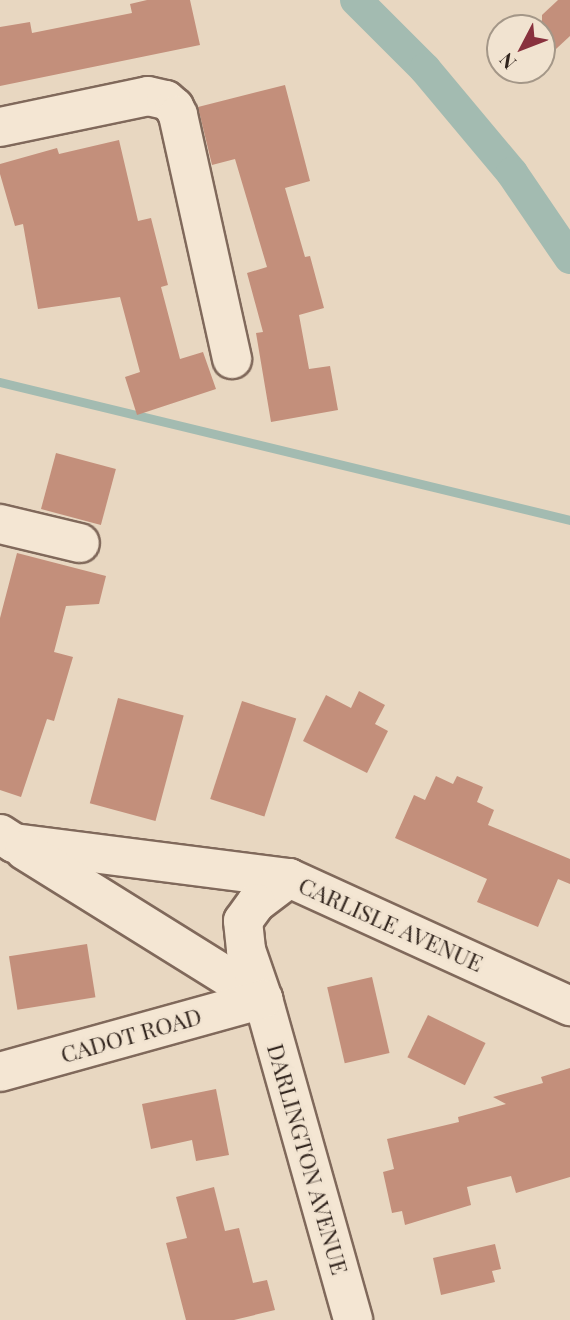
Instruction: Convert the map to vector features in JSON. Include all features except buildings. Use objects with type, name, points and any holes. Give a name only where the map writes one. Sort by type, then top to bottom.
[{"type":"street","points":[[0,127],[148,96],[166,100],[174,107],[178,115],[232,359]]},
{"type":"street","points":[[0,524],[80,543]]},
{"type":"street","points":[[7,838],[263,999]]},
{"type":"street","name":"CARLISLE AVENUE","points":[[7,838],[289,878],[570,1006]]},
{"type":"street","name":"DARLINGTON AVENUE","points":[[289,878],[256,903],[243,921],[246,950],[263,999],[353,1320]]},
{"type":"street","name":"CADOT ROAD","points":[[0,1072],[263,999]]},
{"type":"waterway","points":[[356,0],[425,69],[512,173],[570,258]]},
{"type":"waterway","points":[[0,382],[570,520]]}]
